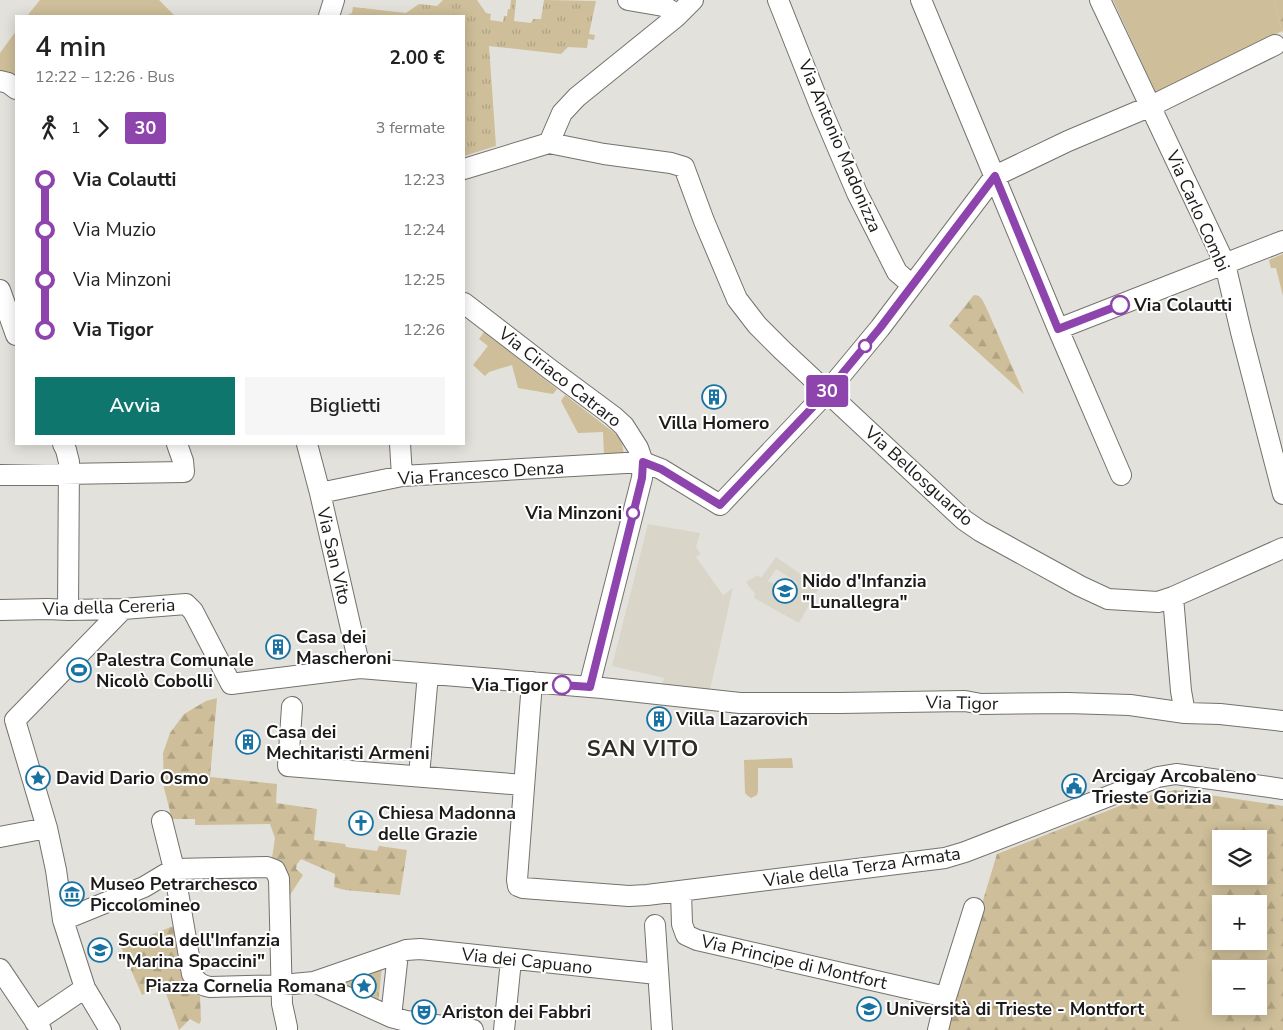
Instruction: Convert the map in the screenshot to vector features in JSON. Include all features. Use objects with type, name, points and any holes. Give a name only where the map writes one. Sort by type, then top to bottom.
[{"type":"street","points":[[329,15],[334,0]]},
{"type":"street","points":[[628,0],[664,6],[676,17]]},
{"type":"street","points":[[465,169],[549,144],[562,113],[577,98],[676,17],[693,0]]},
{"type":"street","name":"Via Antonio Madonizza","points":[[778,0],[857,193],[897,272],[912,285]]},
{"type":"street","points":[[921,0],[1121,475]]},
{"type":"street","name":"Via Carlo Combi","points":[[1100,0],[1225,264],[1283,494]]},
{"type":"street","points":[[590,687],[642,478],[643,462],[661,469],[720,505],[827,392],[880,328],[995,176],[1068,141],[1151,106],[1275,45]]},
{"type":"street","points":[[0,80],[15,88]]},
{"type":"street","name":"Via Bellosguardo","points":[[549,144],[671,163],[684,167],[704,221],[737,299],[759,328],[964,520],[1080,586],[1108,599],[1158,602],[1283,548]]},
{"type":"street","points":[[1058,329],[1283,241]]},
{"type":"street","points":[[0,290],[15,332]]},
{"type":"street","name":"Via Ciriaco Catraro","points":[[465,304],[613,416],[624,426],[638,448],[643,462]]},
{"type":"street","points":[[64,445],[66,450],[69,474],[68,610]]},
{"type":"street","points":[[0,475],[184,472],[183,461],[177,445]]},
{"type":"street","name":"Via San Vito","points":[[307,445],[360,668]]},
{"type":"street","points":[[400,445],[402,476]]},
{"type":"street","name":"Via Francesco Denza","points":[[320,493],[402,476],[643,462]]},
{"type":"street","points":[[1173,597],[1181,691],[1185,713]]},
{"type":"street","name":"Via della Cereria","points":[[0,610],[123,610],[186,604],[193,611],[231,684]]},
{"type":"street","points":[[110,1030],[85,988],[63,920],[56,870],[47,828],[8,719],[123,610]]},
{"type":"street","name":"Via Tigor","points":[[231,684],[360,668],[590,687],[740,703],[965,701],[980,704],[1068,703],[1130,705],[1185,713],[1220,714],[1283,721]]},
{"type":"street","points":[[419,776],[428,674]]},
{"type":"street","points":[[292,707],[288,766],[524,785],[532,682]]},
{"type":"street","name":"Viale della Terza Armata","points":[[524,785],[516,880],[518,886],[523,888],[629,896],[681,892],[945,858],[965,852],[1158,777],[1176,774],[1283,789]]},
{"type":"street","points":[[162,821],[174,869],[192,974],[198,983],[202,986],[210,986],[282,985],[314,982],[398,953],[390,1017]]},
{"type":"street","points":[[0,837],[47,828]]},
{"type":"street","points":[[63,920],[144,887],[174,869],[267,866],[275,870],[279,879],[282,1004],[287,1030]]},
{"type":"street","name":"Via Principe di Montfort","points":[[681,892],[682,924],[686,935],[697,940],[946,998]]},
{"type":"street","points":[[938,1030],[974,908]]},
{"type":"street","points":[[655,925],[662,1030]]},
{"type":"street","name":"Via dei Capuano","points":[[398,953],[415,949],[657,974]]},
{"type":"street","points":[[504,1030],[511,960]]},
{"type":"street","points":[[0,969],[38,1026],[85,988]]},
{"type":"street","points":[[314,982],[390,1017],[406,1021],[474,1030]]},
{"type":"shaded area","points":[[648,524],[700,533],[696,547],[701,554],[696,557],[723,595],[733,588],[709,694],[662,686],[664,678],[612,666]]},
{"type":"shaded area","name":"Nido d'Infanzia \"Lunallegra\"","points":[[776,557],[819,587],[799,623],[754,598],[755,594],[746,582],[758,575],[761,578]],"holes":[[[776,569],[797,582],[795,587],[779,579],[776,585],[768,581]]]},
{"type":"green space","points":[[40,0],[159,0],[174,15],[28,15]]},
{"type":"green space","points":[[443,0],[477,0],[486,13],[491,14],[490,20],[503,22],[504,16],[507,16],[508,9],[510,9],[511,0],[516,0],[514,21],[531,23],[533,19],[541,19],[544,0],[596,1],[589,34],[595,35],[594,40],[588,39],[587,48],[568,47],[561,54],[489,46],[496,146],[465,156],[465,15],[347,15],[352,13],[353,7],[406,13],[419,4],[437,6]]},
{"type":"green space","points":[[1113,0],[1274,0],[1282,31],[1159,92],[1155,91]]},
{"type":"green space","points":[[1274,0],[1283,0],[1283,33],[1282,31]]},
{"type":"green space","points":[[15,32],[15,77],[0,71],[0,53]]},
{"type":"green space","points":[[1283,254],[1283,296],[1276,268],[1271,268],[1269,260]]},
{"type":"green space","points":[[975,295],[981,298],[986,307],[1024,394],[949,326]]},
{"type":"green space","points":[[484,332],[557,389],[553,394],[518,388],[512,365],[489,372],[485,376],[473,365],[488,346],[479,339]]},
{"type":"green space","points":[[565,395],[621,438],[624,454],[604,455],[603,432],[578,433],[561,401]]},
{"type":"green space","points":[[217,698],[210,777],[277,784],[276,803],[317,809],[314,840],[377,851],[379,846],[407,850],[400,895],[345,890],[334,887],[335,874],[301,859],[296,869],[303,875],[290,895],[287,874],[281,865],[272,858],[275,838],[270,824],[195,825],[195,819],[172,819],[164,788],[163,753],[170,733],[184,714],[206,701]]},
{"type":"green space","points":[[792,758],[793,768],[758,768],[757,795],[751,798],[745,793],[744,760]]},
{"type":"green space","points":[[1175,790],[1283,806],[1283,1030],[945,1030],[997,854],[1140,798]]},
{"type":"green space","points":[[176,925],[186,987],[194,994],[200,996],[201,1021],[199,1024],[190,1019],[179,1030],[163,985],[142,995],[121,947]]},
{"type":"green space","points":[[1181,960],[1212,961],[1212,1015],[1219,1015],[1219,1030],[1180,1030]]},
{"type":"green space","points":[[382,966],[378,1005],[327,983]]},
{"type":"bus line","name":"30","points":[[562,685],[590,687],[642,478],[643,462],[661,469],[720,505],[827,392],[880,328],[995,176],[1058,329],[1120,305]]},
{"type":"place","name":"Via Colautti","points":[[1120,305]]},
{"type":"place","name":"Villa Homero","points":[[714,397]]},
{"type":"place","name":"Via Minzoni","points":[[633,513]]},
{"type":"place","name":"Nido d'Infanzia \"Lunallegra\"","points":[[785,591]]},
{"type":"place","name":"Casa dei Mascheroni","points":[[278,647]]},
{"type":"place","name":"Palestra Comunale Nicolò Cobolli","points":[[79,670]]},
{"type":"place","name":"Via Tigor","points":[[562,685]]},
{"type":"place","name":"Villa Lazarovich","points":[[659,719]]},
{"type":"place","name":"Casa dei Mechitaristi Armeni","points":[[248,742]]},
{"type":"place","name":"David Dario Osmo","points":[[38,778]]},
{"type":"place","name":"Arcigay Arcobaleno Trieste Gorizia","points":[[1074,786]]},
{"type":"place","name":"Chiesa Madonna delle Grazie","points":[[361,823]]},
{"type":"place","name":"Museo Petrarchesco Piccolomineo","points":[[72,894]]},
{"type":"place","name":"Scuola dell'Infanzia \"Marina Spaccini\"","points":[[100,950]]},
{"type":"place","name":"Piazza Cornelia Romana","points":[[364,986]]},
{"type":"place","name":"Università di Trieste - Montfort","points":[[869,1009]]},
{"type":"place","name":"Ariston dei Fabbri","points":[[424,1012]]},
{"type":"district","name":"SAN VITO","points":[[643,749]]}]
